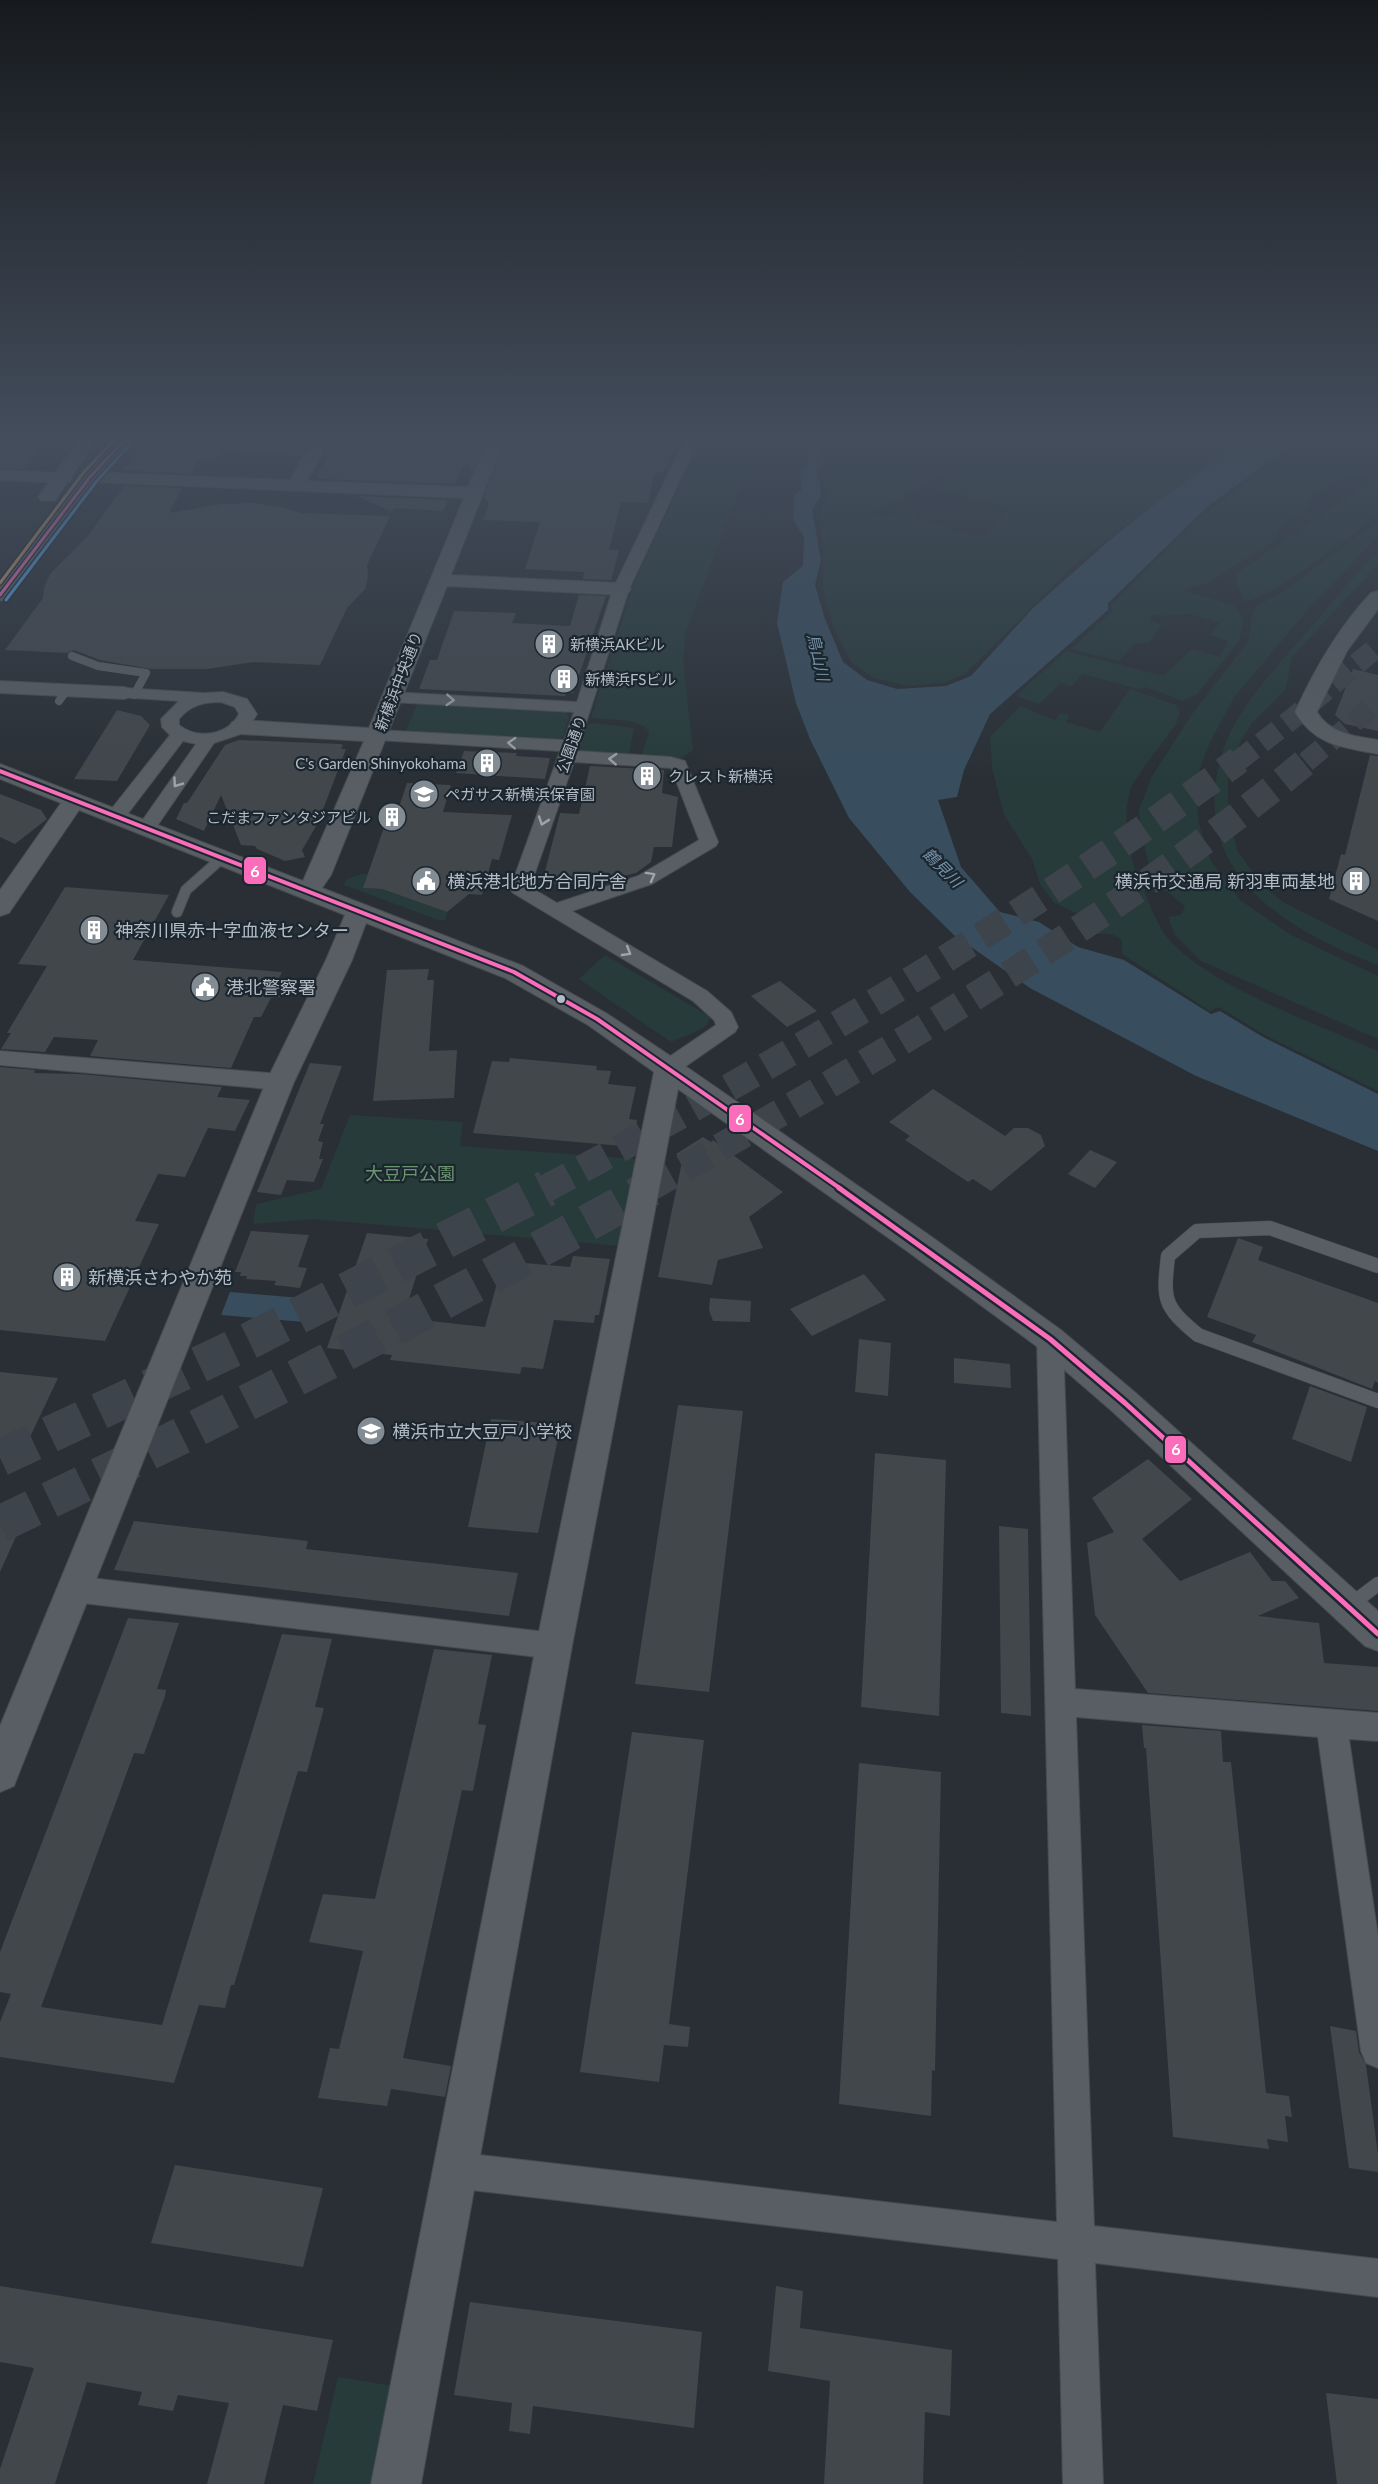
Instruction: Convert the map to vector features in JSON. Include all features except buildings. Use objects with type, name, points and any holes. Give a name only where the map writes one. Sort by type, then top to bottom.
[{"type":"main road","points":[[0,595],[34,551]]},
{"type":"street","name":"新横浜中央通り","points":[[307,892],[319,875],[450,551]]},
{"type":"street","name":"公園通り","points":[[639,551],[621,589],[584,707],[520,889],[700,996],[724,1017],[727,1028],[668,1068]]},
{"type":"street","points":[[438,580],[621,589]]},
{"type":"street","points":[[1377,600],[1340,643],[1323,670],[1306,712],[1317,729],[1332,736],[1378,747]]},
{"type":"street","points":[[0,687],[63,696],[131,694],[233,699],[247,708],[246,721],[240,728]]},
{"type":"street","points":[[131,694],[162,707],[170,718],[171,727],[180,735],[193,738],[220,736],[240,728],[377,735],[568,751],[671,762],[679,765],[709,842],[645,880],[556,910]]},
{"type":"street","points":[[170,718],[180,707],[212,697]]},
{"type":"street","points":[[391,697],[584,707]]},
{"type":"street","points":[[116,816],[180,735]]},
{"type":"street","points":[[146,828],[209,738]]},
{"type":"street","points":[[0,771],[514,972],[597,1019],[1050,1339],[1125,1403],[1378,1634]]},
{"type":"street","points":[[0,908],[74,800]]},
{"type":"street","points":[[0,1773],[279,1082],[339,960],[358,912]]},
{"type":"street","points":[[0,1058],[279,1082]]},
{"type":"street","points":[[396,2484],[554,1646],[668,1068]]},
{"type":"street","points":[[1050,1339],[1083,2484]]},
{"type":"street","points":[[74,1588],[554,1646]]},
{"type":"street","points":[[1060,1702],[1378,1727]]},
{"type":"street","points":[[1331,1723],[1378,2051]]},
{"type":"street","points":[[454,2170],[1378,2278]]},
{"type":"lane","points":[[72,656],[98,666],[146,673],[131,694]]},
{"type":"lane","points":[[177,912],[186,890],[222,858]]},
{"type":"lane","points":[[1378,1266],[1270,1228],[1197,1232],[1168,1256],[1164,1290],[1175,1316],[1198,1335],[1378,1401]]},
{"type":"lane","points":[[1348,1607],[1378,1584]]},
{"type":"green space","points":[[649,551],[716,551],[686,631],[683,660],[693,750],[680,759],[641,757],[649,733],[646,727],[629,721],[591,718],[635,580]]},
{"type":"green space","points":[[1093,551],[1075,564],[965,674],[943,683],[908,686],[873,678],[851,662],[832,624],[823,588],[823,552]]},
{"type":"green space","points":[[1166,551],[1258,551],[1209,582],[1183,591],[1234,605],[1244,620],[1239,641],[1197,694],[1182,701],[1146,687],[1138,689],[1082,674],[1072,686],[1061,683],[1039,704],[1016,696],[1066,651],[1163,676],[1192,649],[1220,657],[1228,641],[1209,635],[1220,623],[1190,614],[1162,616],[1153,614],[1150,620],[1162,625],[1148,643],[1135,644],[1119,661],[1071,649],[1112,611],[1112,604]]},
{"type":"green space","points":[[1269,551],[1330,551],[1290,579],[1256,598],[1245,601],[1237,585],[1236,574]]},
{"type":"green space","points":[[1338,551],[1364,551],[1312,605],[1235,696],[1211,740],[1196,779],[1198,821],[1211,861],[1240,900],[1291,935],[1378,976],[1378,1039],[1201,961],[1175,935],[1168,917],[1181,915],[1185,906],[1161,887],[1171,886],[1171,876],[1150,869],[1140,827],[1139,810],[1151,778],[1192,714],[1248,642],[1252,615],[1257,606],[1284,591]]},
{"type":"green space","points":[[1378,552],[1378,564],[1292,657],[1286,689],[1252,723],[1240,742],[1228,779],[1228,814],[1237,850],[1262,885],[1283,902],[1378,950],[1378,965],[1305,931],[1273,910],[1246,884],[1227,855],[1216,822],[1216,783],[1227,740],[1253,696]]},
{"type":"green space","points":[[1130,689],[1176,705],[1180,712],[1176,724],[1132,785],[1127,814],[1128,839],[1136,873],[1167,938],[1193,961],[1242,991],[1378,1051],[1378,1091],[1263,1034],[1219,1007],[1210,1011],[1122,954],[1122,940],[1112,934],[1096,934],[1080,915],[1055,903],[1041,886],[1032,859],[1004,815],[992,768],[990,737],[1020,706],[1055,720],[1060,713],[1069,715],[1066,722],[1100,732]]},
{"type":"green space","points":[[418,702],[565,711],[569,717],[563,736],[556,741],[405,733]]},
{"type":"green space","points":[[594,723],[634,728],[629,754],[578,751],[586,725]]},
{"type":"green space","points":[[368,874],[363,888],[382,889],[447,912],[446,919],[441,921],[344,885],[346,879]]},
{"type":"green space","points":[[605,955],[707,1015],[710,1018],[706,1026],[671,1042],[579,979]]},
{"type":"green space","name":"大豆戸公園","points":[[350,1115],[463,1122],[460,1146],[636,1159],[621,1246],[314,1219],[253,1224],[256,1204],[321,1189]]},
{"type":"green space","points":[[338,2377],[394,2386],[376,2484],[313,2484]]},
{"type":"water","points":[[804,551],[819,551],[821,560],[815,585],[825,619],[843,662],[867,680],[897,689],[946,686],[971,676],[1033,608],[1098,551],[1162,551],[1108,603],[1108,610],[990,714],[964,770],[957,797],[938,800],[961,867],[1000,912],[1039,922],[1078,947],[1124,960],[1211,1014],[1220,1011],[1263,1037],[1378,1094],[1378,1151],[1196,1076],[1030,988],[954,935],[910,892],[849,818],[810,739],[796,703],[777,623],[783,582],[803,566]]},
{"type":"water","points":[[230,1292],[324,1300],[316,1323],[221,1315]]},
{"type":"tunnel","points":[[1237,762],[1378,646]]},
{"type":"tunnel","points":[[1306,762],[1378,702]]},
{"type":"tunnel","points":[[545,1189],[723,1091],[900,987],[1072,877],[1239,760]]},
{"type":"tunnel","points":[[647,1189],[987,989],[1152,879],[1308,760]]},
{"type":"tunnel","points":[[0,1458],[249,1341],[547,1188]]},
{"type":"tunnel","points":[[0,1524],[328,1362],[650,1188]]},
{"type":"transit line","points":[[0,583],[24,551]]},
{"type":"transit line","name":"6","points":[[0,595],[34,551]]},
{"type":"transit line","points":[[6,600],[43,551]]},
{"type":"transit line","name":"6","points":[[0,771],[514,972],[597,1019],[918,1243],[1050,1339],[1125,1403],[1378,1634]]},
{"type":"place","name":"新横浜AKビル","points":[[549,644]]},
{"type":"place","name":"新横浜FSビル","points":[[564,679]]},
{"type":"place","name":"C's Garden Shinyokohama","points":[[487,763]]},
{"type":"place","name":"クレスト新横浜","points":[[647,776]]},
{"type":"place","name":"ペガサス新横浜保育園","points":[[424,794]]},
{"type":"place","name":"こだまファンタジアビル","points":[[392,817]]},
{"type":"place","name":"横浜港北地方合同庁舎","points":[[426,881]]},
{"type":"place","name":"横浜市交通局 新羽車両基地","points":[[1356,881]]},
{"type":"place","name":"神奈川県赤十字血液センター","points":[[94,930]]},
{"type":"place","name":"港北警察署","points":[[205,987]]},
{"type":"place","name":"新横浜さわやか苑","points":[[67,1277]]},
{"type":"place","name":"横浜市立大豆戸小学校","points":[[371,1431]]},
{"type":"water label","name":"鳥山川","points":[[819,657]]},
{"type":"water label","name":"鶴見川","points":[[943,867]]}]
